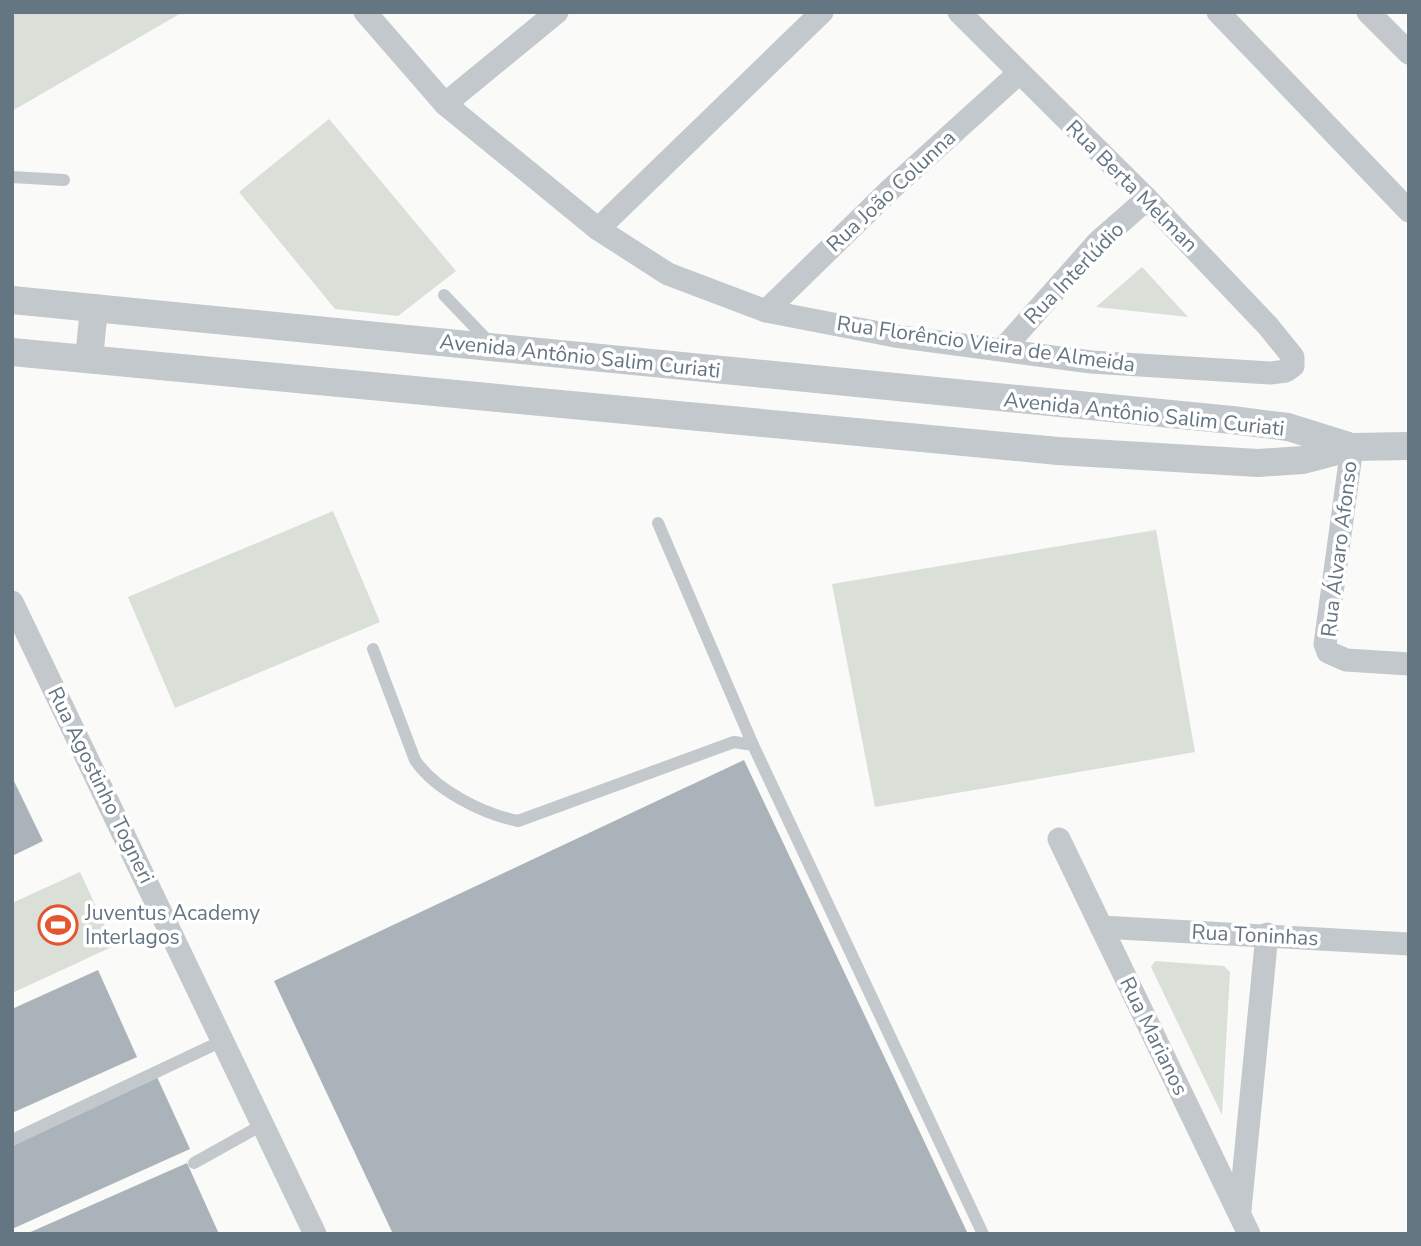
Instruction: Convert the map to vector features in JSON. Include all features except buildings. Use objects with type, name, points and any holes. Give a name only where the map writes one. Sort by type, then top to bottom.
[{"type":"street","name":"Rua Florêncio Vieira de Almeida","points":[[365,12],[445,104],[598,229],[668,274],[766,311],[895,336],[1091,362],[1270,373],[1286,371],[1293,366]]},
{"type":"street","points":[[445,104],[557,12]]},
{"type":"street","points":[[598,229],[822,12]]},
{"type":"street","name":"Rua Berta Melman","points":[[959,12],[1147,199],[1268,326],[1293,357],[1293,366]]},
{"type":"street","points":[[1218,12],[1409,211]]},
{"type":"street","points":[[1368,12],[1409,54]]},
{"type":"street","name":"Rua João Colunna","points":[[766,311],[891,189],[1019,73]]},
{"type":"street","name":"Rua Interlúdio","points":[[1003,349],[1098,242],[1147,199]]},
{"type":"street","name":"Avenida Antônio Salim Curiati","points":[[12,300],[1232,420],[1289,428],[1352,447]]},
{"type":"street","points":[[89,359],[93,308]]},
{"type":"street","name":"Avenida Antônio Salim Curiati","points":[[12,352],[1058,451],[1258,463],[1303,460],[1352,447]]},
{"type":"street","points":[[1352,447],[1409,446]]},
{"type":"street","name":"Rua Álvaro Afonso","points":[[1352,447],[1325,644],[1328,652],[1346,660],[1409,664]]},
{"type":"street","name":"Rua Agostinho Togneri","points":[[12,602],[315,1234]]},
{"type":"street","name":"Rua Marianos","points":[[1059,839],[1240,1210],[1249,1234]]},
{"type":"street","name":"Rua Toninhas","points":[[1101,927],[1267,934],[1409,944]]},
{"type":"street","points":[[1240,1210],[1267,934]]},
{"type":"lane","points":[[12,177],[64,180]]},
{"type":"lane","points":[[444,295],[494,347]]},
{"type":"lane","points":[[658,523],[753,745],[983,1234]]},
{"type":"lane","points":[[373,649],[415,760],[425,776],[495,817],[517,821],[734,742],[753,745]]},
{"type":"lane","points":[[12,1140],[224,1040]]},
{"type":"lane","points":[[194,1163],[264,1124]]},
{"type":"shaded area","points":[[12,12],[183,12],[12,111]]},
{"type":"shaded area","points":[[329,119],[456,271],[398,316],[335,309],[239,192]]},
{"type":"shaded area","points":[[1142,267],[1188,317],[1096,307]]},
{"type":"shaded area","points":[[333,511],[380,622],[175,708],[128,597]]},
{"type":"shaded area","points":[[1156,530],[1195,752],[875,807],[832,584]]},
{"type":"shaded area","name":"Juventus Academy Interlagos","points":[[80,872],[114,946],[12,993],[12,903]]},
{"type":"shaded area","points":[[1155,961],[1224,966],[1230,972],[1222,1115],[1151,967]]},
{"type":"place","name":"Juventus Academy Interlagos","points":[[58,925]]}]
